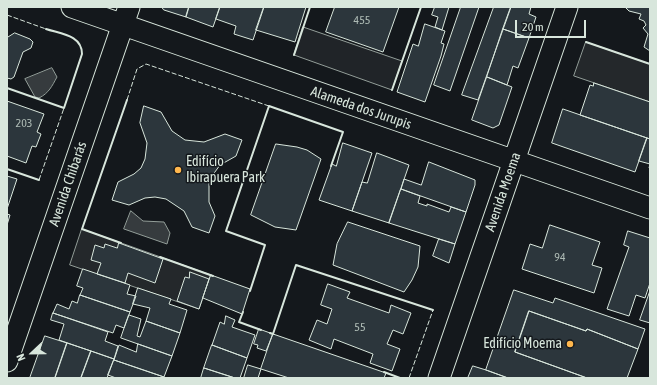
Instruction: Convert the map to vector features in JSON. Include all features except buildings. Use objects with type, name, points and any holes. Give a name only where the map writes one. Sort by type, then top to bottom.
[{"type":"street","name":"Alameda dos Jurupis","points":[[72,7],[126,16],[514,161],[650,208]]},
{"type":"street","name":"Avenida Moema","points":[[439,378],[567,7]]},
{"type":"street","name":"Avenida Chibarás","points":[[7,361],[126,16]]},
{"type":"shaded area","points":[[303,27],[402,61],[392,90],[294,55]]},
{"type":"shaded area","points":[[586,42],[650,64],[650,102],[574,76]]},
{"type":"shaded area","points":[[52,68],[57,77],[48,92],[39,98],[35,97],[25,79]]},
{"type":"shaded area","points":[[131,211],[143,221],[164,222],[170,233],[167,244],[124,229]]},
{"type":"shaded area","points":[[82,229],[211,275],[199,309],[70,265]]},
{"type":"fence","points":[[7,15],[46,29]]},
{"type":"fence","points":[[127,100],[137,69],[146,64],[269,106]]},
{"type":"fence","points":[[39,180],[64,108]]},
{"type":"fence","points":[[409,378],[433,310]]},
{"type":"wall","points":[[294,55],[310,7]]},
{"type":"wall","points":[[392,90],[421,7]]},
{"type":"wall","points":[[7,88],[64,108],[82,54],[81,48],[75,39],[70,36],[46,29]]},
{"type":"wall","points":[[586,42],[650,64]]},
{"type":"wall","points":[[121,243],[82,229],[127,100]]},
{"type":"wall","points":[[250,291],[265,245],[226,231],[269,106],[343,132],[331,166]]},
{"type":"wall","points":[[7,169],[39,180]]},
{"type":"wall","points":[[160,257],[213,276]]},
{"type":"wall","points":[[270,333],[273,334],[296,265],[433,310]]},
{"type":"wall","points":[[243,312],[239,322],[261,330]]},
{"type":"wall","points":[[384,372],[400,378]]},
{"type":"place","name":"Edifício Ibirapuera Park","points":[[178,170]]},
{"type":"place","name":"Edifício Moema","points":[[570,344]]}]
